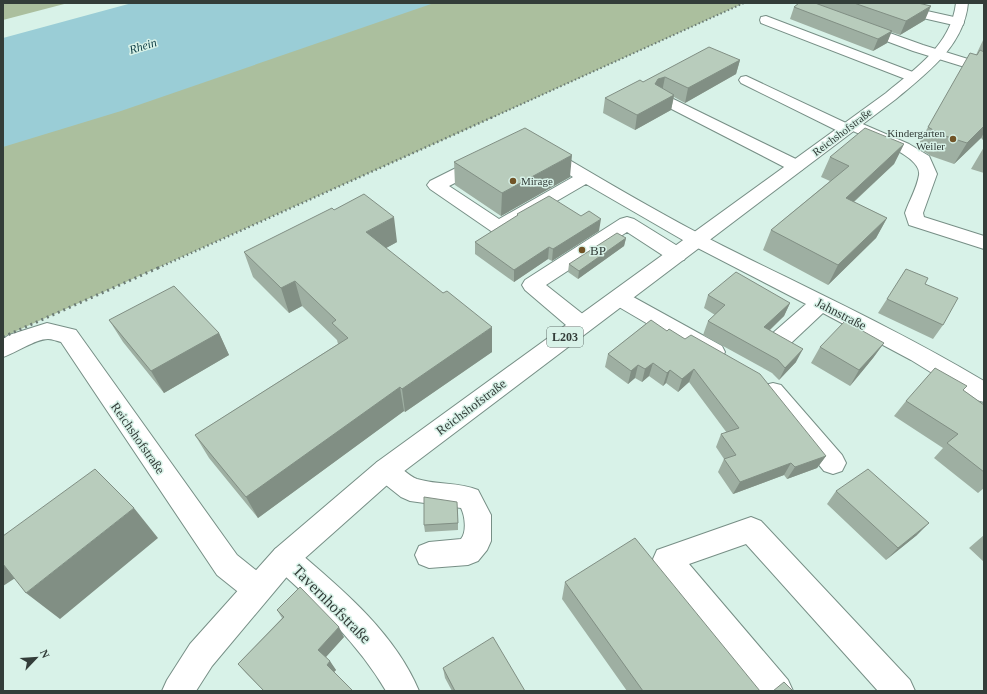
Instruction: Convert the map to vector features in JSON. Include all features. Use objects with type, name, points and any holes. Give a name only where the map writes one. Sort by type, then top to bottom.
[{"type":"main road","points":[[874,3],[960,12]]},
{"type":"main road","name":"Reichshofstraße","points":[[178,691],[200,655],[285,558],[386,470],[891,96],[940,54],[952,36],[960,12]]},
{"type":"main road","points":[[766,20],[913,77]]},
{"type":"main road","points":[[846,22],[918,48],[984,69]]},
{"type":"main road","points":[[746,80],[849,127],[903,147],[923,160],[928,174],[914,214],[916,221],[984,243]]},
{"type":"main road","points":[[661,98],[796,166]]},
{"type":"main road","points":[[530,145],[696,240]]},
{"type":"main road","points":[[497,155],[436,185],[498,228],[586,177]]},
{"type":"main road","points":[[581,326],[532,285],[626,223],[677,255]]},
{"type":"main road","name":"Jahnstraße","points":[[696,240],[955,374],[984,393]]},
{"type":"main road","points":[[619,298],[730,361]]},
{"type":"main road","points":[[782,338],[820,303]]},
{"type":"main road","name":"Reichshofstraße","points":[[3,349],[17,341],[46,331],[68,336],[227,565],[257,589]]},
{"type":"main road","points":[[757,376],[763,380],[833,463]]},
{"type":"main road","points":[[386,470],[410,489],[469,498],[478,515],[477,541],[468,552],[428,555]]},
{"type":"main road","points":[[777,691],[667,559],[751,530],[899,691]]},
{"type":"main road","name":"Tavernhofstraße","points":[[285,558],[331,599],[373,644],[403,691]]},
{"type":"green space","points":[[3,3],[68,3],[3,20]]},
{"type":"green space","points":[[431,3],[744,3],[463,131],[3,337],[3,144]]},
{"type":"water","name":"Rhein","points":[[132,3],[434,3],[121,111],[3,147],[3,38]]},
{"type":"building","points":[[799,3],[815,3],[892,31],[878,39],[794,7]]},
{"type":"building","points":[[854,3],[918,3],[931,6],[906,21]]},
{"type":"building","points":[[709,47],[740,60],[688,88],[665,77],[658,79],[655,84],[674,95],[637,115],[605,98],[640,80],[643,82]]},
{"type":"building","points":[[980,50],[984,52],[984,126],[967,143],[942,135],[928,127],[970,53],[977,55]]},
{"type":"building","points":[[525,128],[572,155],[502,193],[454,162]]},
{"type":"building","points":[[865,128],[904,144],[846,198],[887,218],[838,265],[771,230],[849,166],[830,157]]},
{"type":"building","points":[[364,194],[394,217],[366,232],[443,293],[447,291],[492,327],[402,389],[400,387],[246,497],[195,435],[348,338],[332,323],[336,320],[295,281],[281,288],[244,252],[332,208],[334,210]]},
{"type":"building","points":[[549,196],[581,216],[589,211],[601,219],[553,249],[549,247],[514,270],[475,242],[518,215],[517,214]]},
{"type":"building","points":[[617,233],[626,238],[579,271],[569,264]]},
{"type":"building","points":[[906,269],[928,278],[925,284],[958,298],[943,325],[887,299]]},
{"type":"building","points":[[736,272],[790,303],[764,327],[803,349],[785,368],[778,360],[708,321],[725,305],[708,295]]},
{"type":"building","points":[[174,286],[219,333],[151,371],[109,320]]},
{"type":"building","points":[[651,320],[667,331],[669,329],[685,339],[691,335],[760,374],[826,456],[795,467],[791,463],[740,482],[724,459],[736,455],[721,434],[739,428],[694,369],[682,379],[670,370],[667,373],[653,363],[645,369],[638,365],[631,371],[608,354]]},
{"type":"building","points":[[845,321],[884,343],[859,370],[820,347]]},
{"type":"building","points":[[935,368],[967,386],[963,390],[984,405],[984,472],[947,443],[958,434],[906,401]]},
{"type":"building","points":[[95,469],[134,508],[26,593],[3,564],[3,536]]},
{"type":"building","points":[[868,469],[929,523],[898,548],[836,491]]},
{"type":"building","points":[[424,497],[457,502],[458,523],[424,525]]},
{"type":"building","points":[[635,538],[760,691],[643,691],[565,582]]},
{"type":"building","points":[[300,587],[339,627],[318,650],[330,661],[327,665],[353,691],[264,691],[238,664],[284,617],[277,610]]},
{"type":"building","points":[[493,637],[525,691],[455,691],[443,668]]},
{"type":"building","points":[[784,682],[793,691],[773,691]]},
{"type":"railway","points":[[491,118],[744,3]]},
{"type":"railway","points":[[158,268],[493,117]]},
{"type":"railway","points":[[3,337],[160,267]]},
{"type":"place","name":"Kindergarten Weiler","points":[[953,139]]},
{"type":"place","name":"Mirage","points":[[513,181]]},
{"type":"place","name":"BP","points":[[582,250]]}]
